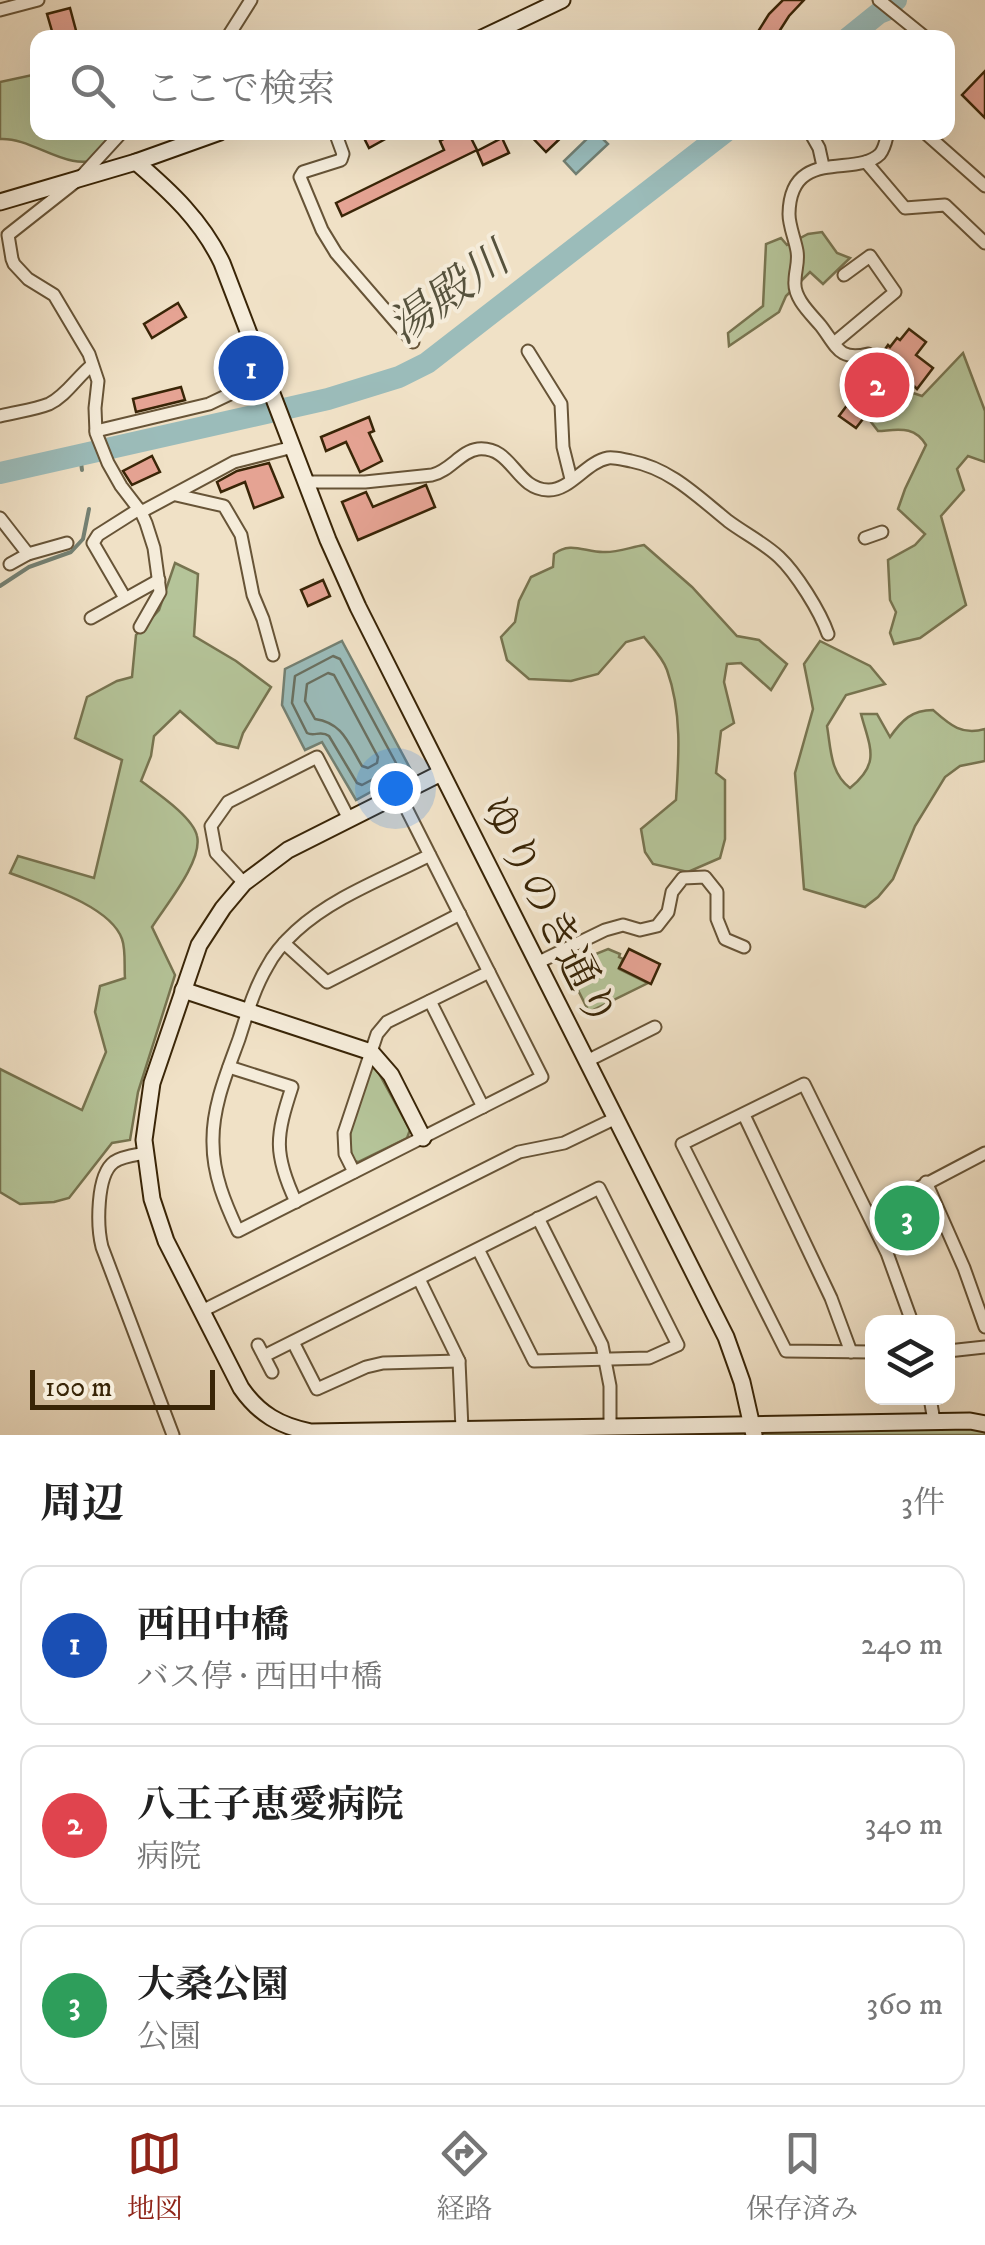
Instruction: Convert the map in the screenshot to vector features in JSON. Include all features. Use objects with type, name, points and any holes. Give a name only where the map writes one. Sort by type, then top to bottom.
[{"type":"street","points":[[0,10],[38,0]]},
{"type":"street","points":[[232,30],[251,0]]},
{"type":"street","points":[[499,30],[562,0]]},
{"type":"street","points":[[879,0],[916,30]]},
{"type":"street","points":[[115,140],[79,180],[4,235],[14,264],[28,280],[60,301],[89,354],[98,381],[96,432],[120,486],[140,510],[154,548],[160,580],[157,602],[140,627]]},
{"type":"street","points":[[0,202],[198,140]]},
{"type":"street","points":[[337,140],[342,160],[303,172],[300,178],[336,253],[413,342]]},
{"type":"street","points":[[814,140],[823,166]]},
{"type":"street","points":[[868,354],[854,357],[841,352],[795,292],[798,252],[789,214],[793,190],[805,176],[823,166],[866,162],[884,150],[886,140]]},
{"type":"street","points":[[933,140],[985,186]]},
{"type":"street","name":"ゆりのき通り","points":[[136,162],[185,206],[210,240],[228,275],[358,607],[726,1336],[753,1430]]},
{"type":"street","points":[[866,162],[904,208],[944,205],[985,243]]},
{"type":"street","points":[[834,343],[894,292],[870,256],[844,275]]},
{"type":"street","points":[[528,350],[561,404],[563,447],[571,479]]},
{"type":"street","points":[[0,416],[49,404],[92,365]]},
{"type":"street","points":[[96,432],[209,404],[268,380]]},
{"type":"street","points":[[125,598],[93,543],[98,535],[234,462],[293,447]]},
{"type":"street","points":[[306,482],[365,482],[432,475],[442,473],[471,450],[484,448],[501,453],[534,488],[556,489],[596,463],[611,458],[644,464],[666,472],[779,557],[822,615],[828,634]]},
{"type":"street","points":[[176,495],[224,506],[241,535],[253,596],[274,655]]},
{"type":"street","points":[[0,518],[28,554]]},
{"type":"street","points":[[865,538],[882,532]]},
{"type":"street","points":[[10,564],[28,554],[67,543]]},
{"type":"street","points":[[91,618],[160,580]]},
{"type":"street","points":[[244,883],[216,853],[211,826],[228,802],[317,757],[349,819]]},
{"type":"street","points":[[441,773],[288,850],[244,883],[206,932],[193,960],[152,1083],[145,1122],[146,1153],[159,1222],[241,1388],[260,1412],[281,1424],[311,1432],[610,1427],[753,1430],[934,1421],[985,1424]]},
{"type":"street","points":[[399,794],[460,914],[542,1077],[238,1231],[219,1187],[212,1140],[229,1067],[268,965],[300,927],[339,900],[430,855]]},
{"type":"street","points":[[538,963],[604,930],[623,925],[640,930],[657,926],[668,912],[672,892],[684,878],[705,877],[717,892],[717,919],[725,938],[744,947]]},
{"type":"street","points":[[284,943],[327,982],[460,914]]},
{"type":"street","points":[[354,1172],[345,1154],[344,1134],[377,1034],[387,1022],[489,972]]},
{"type":"street","points":[[183,990],[371,1052],[391,1075],[423,1138]]},
{"type":"street","points":[[430,1001],[483,1107]]},
{"type":"street","points":[[587,1061],[645,1040],[654,1027]]},
{"type":"street","points":[[229,1067],[292,1086],[281,1120],[278,1150],[296,1202]]},
{"type":"street","points":[[865,1352],[786,1351],[682,1144],[804,1084],[888,1252],[910,1315]]},
{"type":"street","points":[[744,1115],[830,1298],[851,1352]]},
{"type":"street","points":[[202,1311],[519,1152],[564,1143],[616,1118]]},
{"type":"street","points":[[146,1153],[116,1161],[106,1172],[99,1229],[102,1247],[174,1435]]},
{"type":"street","points":[[868,1214],[984,1155]]},
{"type":"street","points":[[926,1182],[985,1327]]},
{"type":"street","points":[[272,1372],[261,1351],[292,1342],[599,1188],[678,1345],[649,1358],[534,1361],[478,1249]]},
{"type":"street","points":[[538,1218],[602,1344],[610,1386],[610,1427]]},
{"type":"street","points":[[419,1278],[459,1361],[462,1429]]},
{"type":"street","points":[[292,1342],[318,1389],[383,1363],[459,1361]]},
{"type":"street","points":[[955,1350],[985,1346]]},
{"type":"street","points":[[931,1405],[934,1421]]},
{"type":"green space","points":[[30,76],[30,140],[118,140],[102,157],[77,162],[26,143],[0,139],[0,82]]},
{"type":"green space","points":[[822,232],[837,253],[850,258],[823,284],[810,272],[786,296],[779,312],[729,346],[728,333],[763,306],[766,244],[781,238],[787,245]]},
{"type":"green space","points":[[963,353],[985,411],[985,462],[968,456],[957,469],[964,490],[941,516],[966,605],[920,638],[894,644],[890,633],[896,612],[890,600],[888,560],[915,545],[925,534],[898,509],[926,445],[911,432],[878,431],[868,418],[895,387],[922,396]]},
{"type":"green space","points":[[644,545],[692,587],[737,636],[759,640],[787,664],[771,690],[741,663],[727,664],[724,682],[734,723],[721,731],[716,773],[725,780],[725,839],[720,858],[688,872],[653,864],[645,852],[641,829],[676,800],[675,702],[667,670],[657,653],[644,637],[626,642],[598,674],[571,681],[529,679],[507,660],[501,637],[515,622],[519,601],[531,577],[553,567],[554,554],[560,550],[608,552]]},
{"type":"green space","points":[[175,563],[198,574],[194,636],[271,687],[238,748],[217,743],[180,711],[154,736],[141,781],[189,821],[197,836],[197,846],[189,870],[152,927],[175,975],[138,1092],[130,1140],[112,1143],[69,1198],[20,1204],[0,1192],[0,1069],[82,1110],[106,1052],[95,1012],[100,986],[125,978],[125,959],[122,939],[104,916],[73,898],[10,873],[18,856],[94,878],[122,760],[75,738],[87,697],[132,677],[136,635],[159,610]]},
{"type":"green space","points":[[820,641],[870,666],[885,684],[846,695],[827,726],[835,768],[850,788],[869,763],[870,746],[861,714],[877,714],[890,737],[908,717],[926,710],[933,710],[963,730],[985,729],[985,761],[960,766],[945,777],[915,826],[893,879],[865,907],[804,889],[795,773],[813,709],[804,664]]},
{"type":"green space","points":[[608,949],[623,959],[619,969],[648,983],[589,1012],[566,966]]},
{"type":"green space","points":[[371,1068],[376,1068],[410,1130],[407,1138],[358,1162],[351,1150],[351,1126]]},
{"type":"green space","points":[[925,1185],[942,1223],[890,1249],[872,1214]]},
{"type":"green space","points":[[972,1427],[985,1431],[985,1435],[572,1435]]},
{"type":"water","points":[[586,140],[604,140],[608,144],[576,174],[564,161]]},
{"type":"water","points":[[342,641],[411,770],[356,800],[322,742],[305,750],[282,705],[285,669]]},
{"type":"building","points":[[783,0],[804,0],[780,30],[759,30]]},
{"type":"building","points":[[70,8],[76,30],[52,30],[47,14]]},
{"type":"building","points":[[985,71],[985,118],[962,95]]},
{"type":"building","points":[[365,140],[384,140],[369,148]]},
{"type":"building","points":[[472,140],[477,150],[342,216],[336,203],[444,150],[440,141]]},
{"type":"building","points":[[503,140],[509,153],[483,165],[477,151]]},
{"type":"building","points":[[535,140],[559,140],[546,152]]},
{"type":"building","points":[[178,303],[186,317],[152,338],[144,324]]},
{"type":"building","points":[[909,329],[926,342],[916,355],[933,368],[917,389],[914,386],[911,390],[895,377],[856,428],[839,416],[888,345],[900,340]]},
{"type":"building","points":[[181,387],[185,400],[136,412],[133,399]]},
{"type":"building","points":[[369,417],[374,431],[369,433],[382,461],[360,472],[346,442],[326,451],[321,437]]},
{"type":"building","points":[[152,456],[160,472],[132,485],[123,471]]},
{"type":"building","points":[[269,463],[283,497],[254,508],[245,482],[221,492],[217,482],[237,471]]},
{"type":"building","points":[[426,485],[435,507],[358,540],[342,502],[366,492],[373,507]]},
{"type":"building","points":[[323,580],[330,596],[308,606],[301,590]]},
{"type":"building","points":[[629,949],[660,964],[651,984],[619,968]]},
{"type":"waterway","name":"湯殿川","points":[[858,30],[896,0]]},
{"type":"waterway","name":"湯殿川","points":[[0,473],[328,399],[399,377],[427,363],[715,140]]},
{"type":"waterway","points":[[80,455],[82,470]]},
{"type":"waterway","points":[[0,586],[29,567],[71,552],[83,539],[89,509]]},
{"type":"place","name":"西田中橋","points":[[251,368]]},
{"type":"place","name":"八王子恵愛病院","points":[[877,385]]},
{"type":"place","name":"大桑公園","points":[[907,1218]]}]
